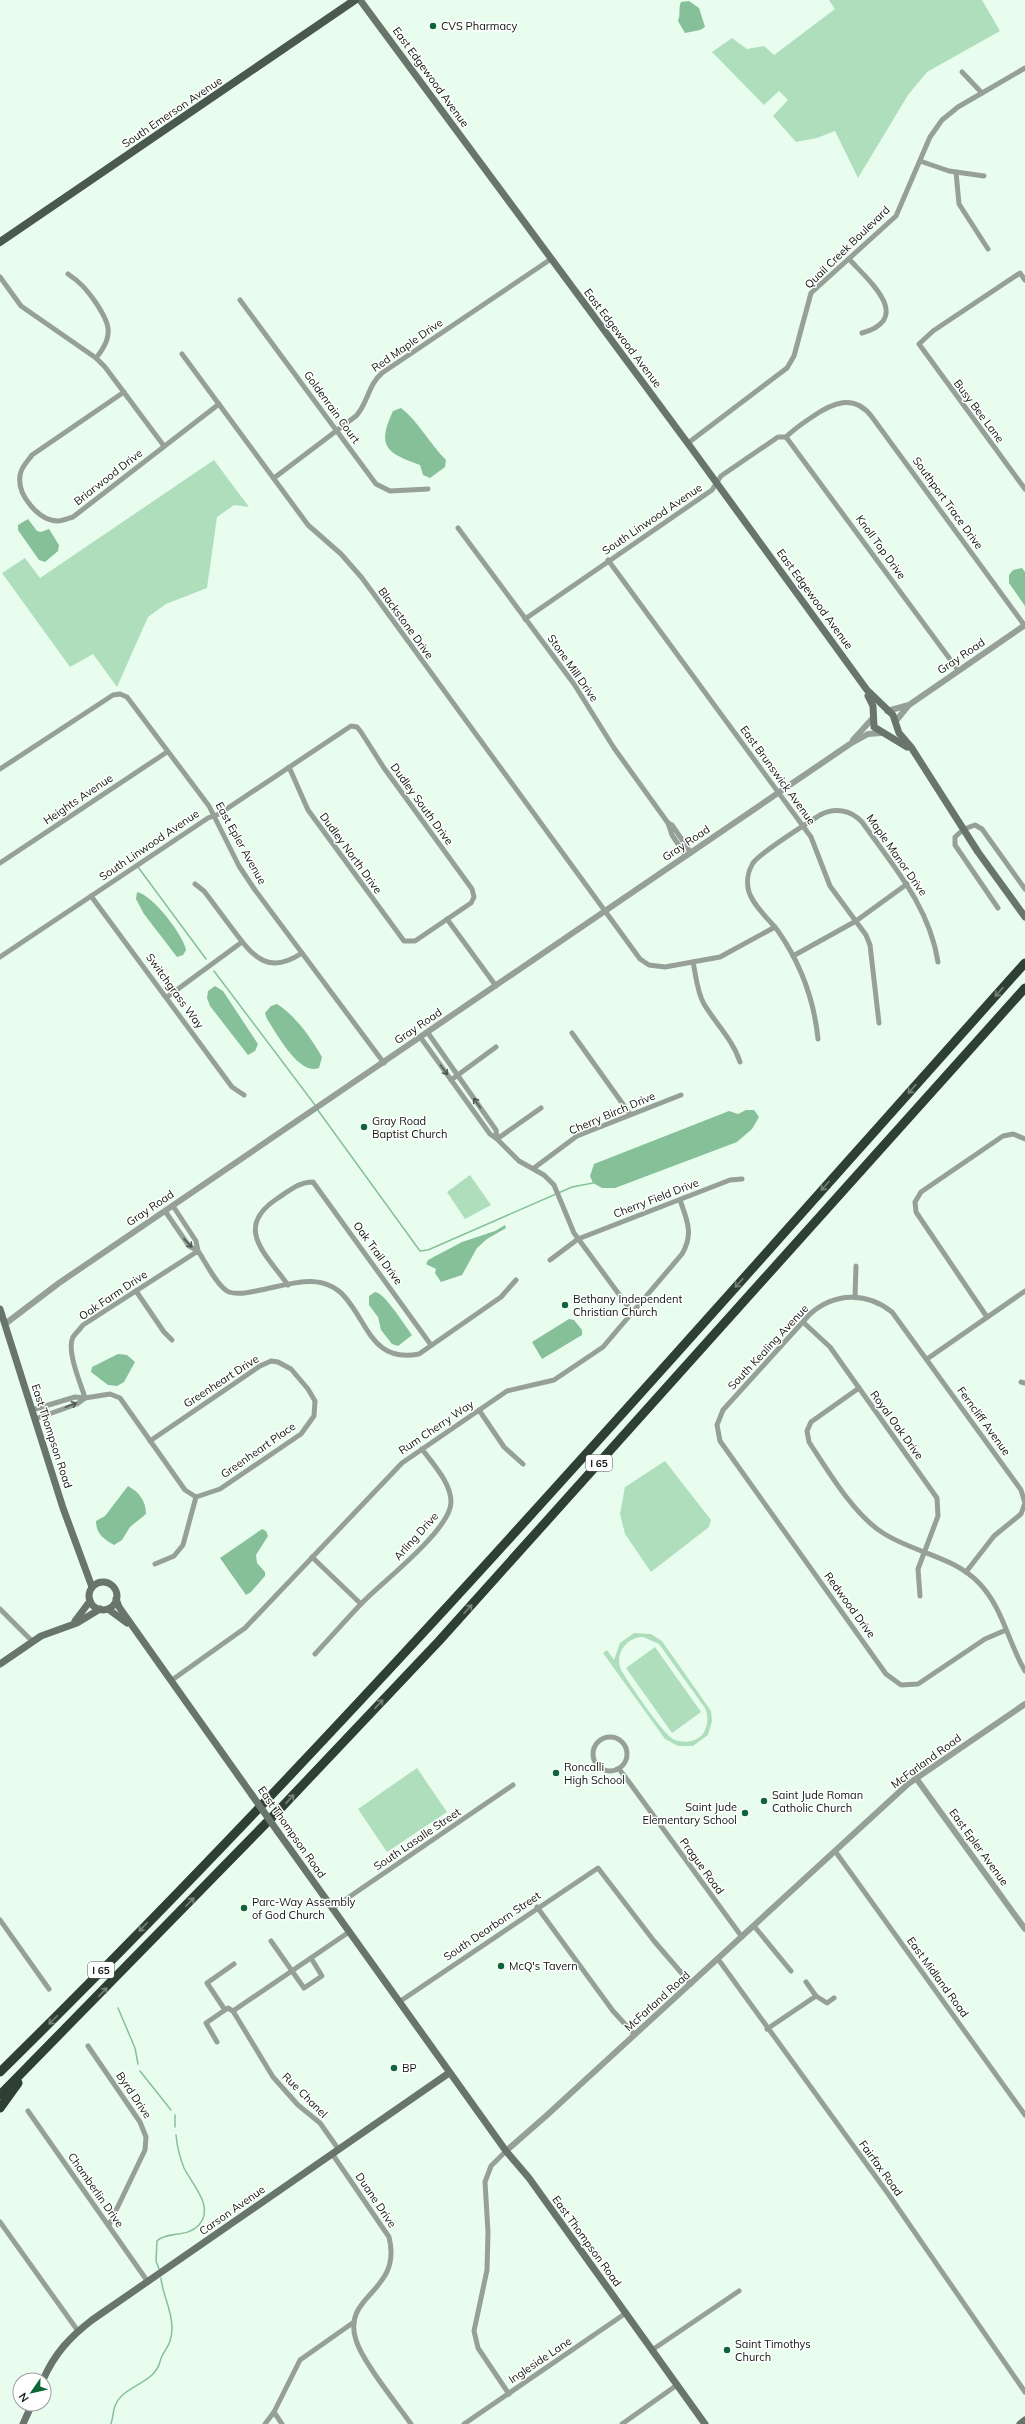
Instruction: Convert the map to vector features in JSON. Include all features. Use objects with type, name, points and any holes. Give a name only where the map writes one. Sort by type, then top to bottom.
[{"type":"highway","name":"I 65","points":[[0,2072],[230,1840],[427,1630],[1025,963]]},
{"type":"highway","name":"I 65","points":[[1,2103],[27,2070],[279,1810],[439,1641],[1025,988]]},
{"type":"main road","name":"South Emerson Avenue","points":[[0,242],[355,0]]},
{"type":"main road","name":"East Edgewood Avenue","points":[[360,0],[688,443],[867,690],[887,711]]},
{"type":"main road","name":"East Edgewood Avenue","points":[[867,690],[873,706],[872,719]]},
{"type":"main road","points":[[913,752],[896,739],[881,733],[874,727],[872,719],[880,711],[887,711],[893,715],[899,733],[913,752],[1025,917]]},
{"type":"main road","points":[[881,733],[891,730],[895,722]]},
{"type":"main road","name":"East Thompson Road","points":[[0,1309],[2,1326],[35,1418],[92,1587]]},
{"type":"main road","name":"East Thompson Road","points":[[80,1554],[100,1582]]},
{"type":"main road","points":[[0,1664],[33,1642],[71,1625],[77,1624],[100,1610],[108,1609],[116,1599],[112,1586],[100,1582],[92,1587],[90,1601],[85,1610],[71,1625]]},
{"type":"main road","name":"East Thompson Road","points":[[116,1599],[119,1607],[349,1932],[705,2424]]},
{"type":"main road","points":[[90,1601],[100,1610]]},
{"type":"main road","name":"East Thompson Road","points":[[108,1609],[134,1629],[143,1640]]},
{"type":"main road","name":"Carson Avenue","points":[[47,2372],[56,2354],[78,2331],[450,2073]]},
{"type":"main road","points":[[23,2424],[28,2412]]},
{"type":"main road","points":[[1020,2424],[1025,2420]]},
{"type":"street","name":"Quail Creek Boulevard","points":[[688,443],[787,368],[794,356],[811,293],[896,216],[930,137],[942,120],[956,108],[1025,68]]},
{"type":"street","points":[[962,72],[982,93]]},
{"type":"street","points":[[920,161],[956,172],[984,176]]},
{"type":"street","points":[[956,172],[959,204],[988,249]]},
{"type":"street","points":[[849,258],[883,297],[887,307],[885,320],[874,330],[862,333]]},
{"type":"street","name":"Red Maple Drive","points":[[274,478],[359,413],[372,384],[382,373],[551,259]]},
{"type":"street","name":"Busy Bee Lane","points":[[1025,280],[1020,273],[933,331],[919,344],[1025,489]]},
{"type":"street","points":[[68,274],[82,283],[107,320],[108,336],[105,346],[96,358]]},
{"type":"street","points":[[0,277],[21,306],[96,358],[124,392],[164,446]]},
{"type":"street","name":"Goldenrain Court","points":[[240,300],[373,480],[384,489],[398,491],[428,489]]},
{"type":"street","name":"Blackstone Drive","points":[[182,354],[308,525],[341,554],[359,575],[605,912],[645,963],[665,968],[724,956],[775,927]]},
{"type":"street","name":"Briarwood Drive","points":[[124,392],[32,455],[20,476],[21,488],[30,505],[42,516],[58,521],[73,517],[219,404]]},
{"type":"street","name":"South Linwood Avenue","points":[[525,619],[608,560],[712,490],[721,476],[778,437],[786,437],[826,407],[836,403],[847,402]]},
{"type":"street","name":"Southport Trace Drive","points":[[847,402],[861,406],[872,417],[1025,626]]},
{"type":"street","name":"Knoll Top Drive","points":[[786,437],[958,670]]},
{"type":"street","name":"Stone Mill Drive","points":[[458,528],[580,693],[614,748],[668,823],[672,835],[689,854]]},
{"type":"street","name":"East Brunswick Avenue","points":[[608,560],[780,792],[814,845],[830,886],[866,935],[872,952],[874,998],[879,1023]]},
{"type":"street","name":"Gray Road","points":[[895,722],[909,705],[958,670],[1025,626]]},
{"type":"street","name":"East Epler Avenue","points":[[0,769],[113,695],[120,694],[127,697],[209,806],[249,882],[384,1063]]},
{"type":"street","name":"Gray Road","points":[[887,711],[909,705]]},
{"type":"street","name":"Gray Road","points":[[850,744],[872,719]]},
{"type":"street","name":"South Linwood Avenue","points":[[0,957],[213,815],[219,814],[351,726]]},
{"type":"street","name":"Dudley South Drive","points":[[351,726],[357,727],[361,732],[384,768],[472,889],[474,897],[471,903],[447,919]]},
{"type":"street","name":"Gray Road","points":[[2,1326],[59,1283],[317,1109],[850,744],[868,734],[881,733]]},
{"type":"street","name":"Heights Avenue","points":[[0,863],[167,752]]},
{"type":"street","name":"Dudley North Drive","points":[[289,767],[308,810],[400,938],[408,942],[415,941],[447,919]]},
{"type":"street","name":"Maple Manor Drive","points":[[818,1039],[809,992],[793,956],[775,927],[751,896],[748,888],[748,874],[758,857],[828,811],[842,810],[852,814],[862,822],[907,884],[928,921],[938,962]]},
{"type":"street","points":[[998,908],[955,845],[955,837],[964,829],[975,825],[982,829],[1025,889]]},
{"type":"street","points":[[195,884],[204,891],[242,942],[257,958],[267,963],[279,963],[292,960],[302,953]]},
{"type":"street","points":[[793,956],[856,921],[907,884]]},
{"type":"street","name":"Switchgrass Way","points":[[91,896],[232,1087],[244,1095]]},
{"type":"street","points":[[447,919],[496,986]]},
{"type":"street","points":[[167,997],[242,942]]},
{"type":"street","points":[[693,962],[699,993],[704,1004],[736,1050],[740,1062]]},
{"type":"street","points":[[428,1033],[496,1130],[497,1139]]},
{"type":"street","points":[[572,1033],[630,1114]]},
{"type":"street","points":[[421,1038],[490,1134],[519,1161],[534,1168],[544,1175],[557,1190],[569,1224],[578,1239],[632,1312]]},
{"type":"street","points":[[451,1080],[496,1047]]},
{"type":"street","name":"Cherry Birch Drive","points":[[534,1168],[577,1136],[681,1095]]},
{"type":"street","points":[[497,1139],[541,1108]]},
{"type":"street","points":[[987,1317],[916,1209],[916,1200],[921,1192],[1004,1136],[1011,1134],[1025,1139]]},
{"type":"street","name":"Cherry Field Drive","points":[[550,1260],[578,1239],[730,1180],[742,1179]]},
{"type":"street","name":"Oak Trail Drive","points":[[288,1285],[254,1234],[254,1223],[266,1206],[302,1182],[313,1182],[321,1190],[431,1345]]},
{"type":"street","name":"Rum Cherry Way","points":[[172,1680],[241,1632],[394,1469],[512,1389],[560,1377],[603,1347],[682,1254],[689,1242],[690,1229],[680,1200]]},
{"type":"street","points":[[173,1206],[196,1241],[198,1250],[219,1283],[228,1292],[241,1294],[308,1281],[321,1281],[328,1283],[345,1297],[376,1343],[384,1351],[401,1356],[419,1354],[501,1297],[516,1280]]},
{"type":"street","points":[[165,1211],[189,1246],[198,1250]]},
{"type":"street","name":"Oak Farm Drive","points":[[86,1398],[72,1354],[73,1338],[83,1325],[198,1250]]},
{"type":"street","points":[[855,1297],[856,1266]]},
{"type":"street","points":[[136,1291],[164,1332],[172,1340]]},
{"type":"street","points":[[927,1359],[1025,1292]]},
{"type":"street","name":"South Kealing Avenue","points":[[718,1434],[718,1420],[723,1410],[803,1322],[826,1303],[839,1298],[855,1297]]},
{"type":"street","name":"Ferncliff Avenue","points":[[855,1297],[877,1302],[892,1312],[1020,1488],[1024,1496],[1024,1505],[1020,1516],[994,1536],[966,1572]]},
{"type":"street","name":"Royal Oak Drive","points":[[803,1322],[827,1344],[937,1498],[938,1516],[924,1552],[917,1576],[920,1596]]},
{"type":"street","name":"Greenheart Drive","points":[[150,1441],[266,1364],[278,1362],[286,1364],[302,1382]]},
{"type":"street","name":"Greenheart Place","points":[[196,1497],[220,1489],[301,1434],[314,1416],[316,1408],[315,1401],[302,1382]]},
{"type":"street","points":[[859,1388],[812,1421],[807,1429],[810,1444],[866,1519],[891,1538],[950,1562],[966,1572],[991,1598],[1025,1671]]},
{"type":"street","points":[[32,1410],[74,1397],[86,1398],[110,1394],[120,1398],[186,1490],[196,1497],[183,1545],[174,1556],[155,1564]]},
{"type":"street","points":[[35,1418],[77,1404],[86,1398]]},
{"type":"street","points":[[479,1410],[504,1447],[523,1464]]},
{"type":"street","name":"Redwood Drive","points":[[718,1434],[720,1441],[886,1674],[893,1681],[906,1685],[920,1683],[985,1639],[1006,1630]]},
{"type":"street","name":"Arling Drive","points":[[315,1654],[361,1604],[404,1565],[444,1522],[449,1512],[451,1499],[447,1485],[422,1449]]},
{"type":"street","points":[[312,1557],[361,1604]]},
{"type":"street","points":[[0,1609],[33,1642]]},
{"type":"street","name":"McFarland Road","points":[[509,2394],[478,2348],[474,2331],[487,2270],[488,2238],[485,2182],[491,2166],[916,1778],[1025,1704]]},
{"type":"street","points":[[610,1738],[623,1745],[626,1759],[617,1769],[603,1769],[595,1763],[594,1748],[600,1740],[610,1738]]},
{"type":"street","name":"Prague Road","points":[[617,1769],[629,1782],[742,1937]]},
{"type":"street","name":"East Epler Avenue","points":[[916,1778],[1025,1929]]},
{"type":"street","name":"South Lasalle Street","points":[[333,1908],[513,1785]]},
{"type":"street","name":"East Midland Road","points":[[835,1851],[1025,2115]]},
{"type":"street","name":"South Dearborn Street","points":[[399,2002],[537,1907],[598,1868],[661,1950],[691,1984]]},
{"type":"street","points":[[537,1907],[613,2011],[635,2035]]},
{"type":"street","points":[[0,1920],[49,1989]]},
{"type":"street","points":[[754,1926],[791,1971]]},
{"type":"street","points":[[217,2042],[206,2023],[228,2008],[233,2012],[349,1932]]},
{"type":"street","points":[[271,1941],[304,1988],[321,1978],[321,1973],[311,1958]]},
{"type":"street","name":"Fairfax Road","points":[[718,1959],[767,2029],[889,2195],[1025,2392]]},
{"type":"street","points":[[225,2010],[207,1983],[234,1964]]},
{"type":"street","points":[[806,1982],[816,1996],[827,2003],[834,1998]]},
{"type":"street","points":[[767,2029],[816,1996]]},
{"type":"street","name":"Rue Chanel","points":[[233,2012],[273,2077],[298,2105],[320,2123],[336,2152]]},
{"type":"street","name":"Byrd Drive","points":[[88,2046],[140,2122],[146,2137],[145,2150],[109,2225]]},
{"type":"street","name":"Chamberlin Drive","points":[[28,2111],[148,2282]]},
{"type":"street","name":"Duane Drive","points":[[336,2152],[384,2227],[391,2248],[391,2259],[386,2276],[362,2303],[354,2322]]},
{"type":"street","points":[[0,2222],[78,2331]]},
{"type":"street","points":[[652,2350],[739,2291]]},
{"type":"street","name":"Ingleside Lane","points":[[464,2424],[626,2313]]},
{"type":"street","points":[[265,2424],[274,2412],[300,2360],[354,2322]]},
{"type":"street","points":[[354,2322],[354,2335],[360,2350],[411,2424]]},
{"type":"street","points":[[622,2424],[677,2385]]},
{"type":"street","points":[[274,2412],[282,2424]]},
{"type":"shaded area","points":[[829,0],[982,0],[1000,31],[927,72],[908,95],[858,178],[835,131],[817,138],[796,142],[773,116],[788,100],[779,91],[764,105],[712,52],[732,38],[747,49],[764,46],[774,55],[835,9]]},
{"type":"shaded area","points":[[689,1],[699,8],[705,27],[700,30],[685,33],[678,21],[681,2]]},
{"type":"shaded area","points":[[401,408],[413,419],[446,460],[445,467],[430,478],[423,475],[420,465],[399,457],[392,452],[385,441],[385,433],[393,411]]},
{"type":"shaded area","points":[[214,460],[249,507],[234,505],[217,517],[207,588],[166,604],[148,617],[117,687],[93,654],[70,667],[2,573],[25,558],[40,578]]},
{"type":"shaded area","points":[[28,519],[37,531],[41,532],[49,529],[59,545],[58,551],[45,562],[39,560],[18,530],[18,525]]},
{"type":"shaded area","points":[[1022,568],[1025,572],[1025,606],[1009,583],[1009,575],[1013,570]]},
{"type":"shaded area","points":[[137,892],[151,900],[166,916],[184,943],[186,950],[183,955],[177,957],[144,914],[136,899]]},
{"type":"shaded area","points":[[215,986],[223,991],[258,1044],[255,1051],[248,1055],[210,1006],[207,998],[208,991]]},
{"type":"shaded area","points":[[277,1004],[297,1021],[313,1042],[322,1057],[319,1068],[311,1069],[296,1060],[267,1019],[265,1013],[271,1006]]},
{"type":"shaded area","points":[[746,1110],[754,1110],[759,1117],[752,1129],[737,1142],[615,1188],[602,1188],[593,1183],[590,1176],[594,1164],[729,1111],[738,1114]]},
{"type":"shaded area","points":[[470,1175],[491,1205],[465,1219],[447,1192]]},
{"type":"shaded area","points":[[505,1225],[506,1228],[487,1239],[477,1248],[462,1275],[441,1282],[435,1273],[436,1269],[426,1264],[428,1260],[462,1242],[495,1231]]},
{"type":"shaded area","points":[[375,1292],[389,1303],[412,1335],[398,1346],[392,1344],[381,1330],[378,1317],[369,1305],[369,1296]]},
{"type":"shaded area","points":[[569,1319],[574,1320],[582,1330],[582,1335],[542,1359],[532,1342]]},
{"type":"shaded area","points":[[118,1354],[127,1355],[135,1362],[124,1382],[117,1386],[108,1385],[91,1372],[92,1367]]},
{"type":"shaded area","points":[[665,1461],[711,1520],[709,1527],[651,1572],[625,1534],[620,1514],[625,1487]]},
{"type":"shaded area","points":[[128,1486],[141,1497],[145,1505],[146,1514],[130,1527],[122,1540],[114,1545],[99,1533],[96,1526],[96,1521],[105,1516]]},
{"type":"shaded area","points":[[262,1529],[266,1531],[268,1536],[256,1555],[257,1563],[265,1572],[265,1576],[251,1592],[246,1595],[220,1558]]},
{"type":"shaded area","points":[[634,1633],[651,1634],[662,1641],[711,1711],[712,1721],[708,1735],[693,1746],[678,1746],[665,1739],[603,1653],[607,1650],[614,1660],[620,1643]],"holes":[[[643,1637],[659,1644],[705,1708],[707,1715],[706,1729],[702,1735],[692,1741],[677,1741],[668,1735],[661,1728],[621,1670],[619,1658],[623,1648],[631,1640]]]},
{"type":"shaded area","points":[[655,1647],[701,1712],[672,1733],[626,1668]]},
{"type":"shaded area","points":[[417,1768],[447,1812],[387,1852],[358,1809]]},
{"type":"waterway","points":[[138,867],[206,959]]},
{"type":"waterway","points":[[214,971],[315,1105]]},
{"type":"waterway","points":[[317,1109],[420,1251],[428,1250],[572,1187],[593,1183]]},
{"type":"waterway","points":[[118,2008],[135,2048],[138,2064]]},
{"type":"waterway","points":[[140,2071],[171,2110]]},
{"type":"waterway","points":[[175,2115],[175,2127]]},
{"type":"waterway","points":[[159,2269],[156,2261],[157,2241],[167,2236],[189,2232],[194,2229],[199,2225],[205,2211],[200,2196],[184,2168],[176,2135]]},
{"type":"waterway","points":[[111,2424],[114,2408],[118,2401],[126,2392],[147,2379],[155,2372],[170,2342],[172,2321],[161,2278]]},
{"type":"place","name":"CVS Pharmacy","points":[[433,26]]},
{"type":"place","name":"Gray Road Baptist Church","points":[[364,1127]]},
{"type":"place","name":"Bethany Independent Christian Church","points":[[565,1305]]},
{"type":"place","name":"Roncalli High School","points":[[556,1773]]},
{"type":"place","name":"Saint Jude Roman Catholic Church","points":[[764,1801]]},
{"type":"place","name":"Saint Jude Elementary School","points":[[745,1813]]},
{"type":"place","name":"Parc-Way Assembly of God Church","points":[[244,1908]]},
{"type":"place","name":"McQ's Tavern","points":[[501,1966]]},
{"type":"place","name":"BP","points":[[394,2068]]},
{"type":"place","name":"Saint Timothys Church","points":[[727,2350]]}]
